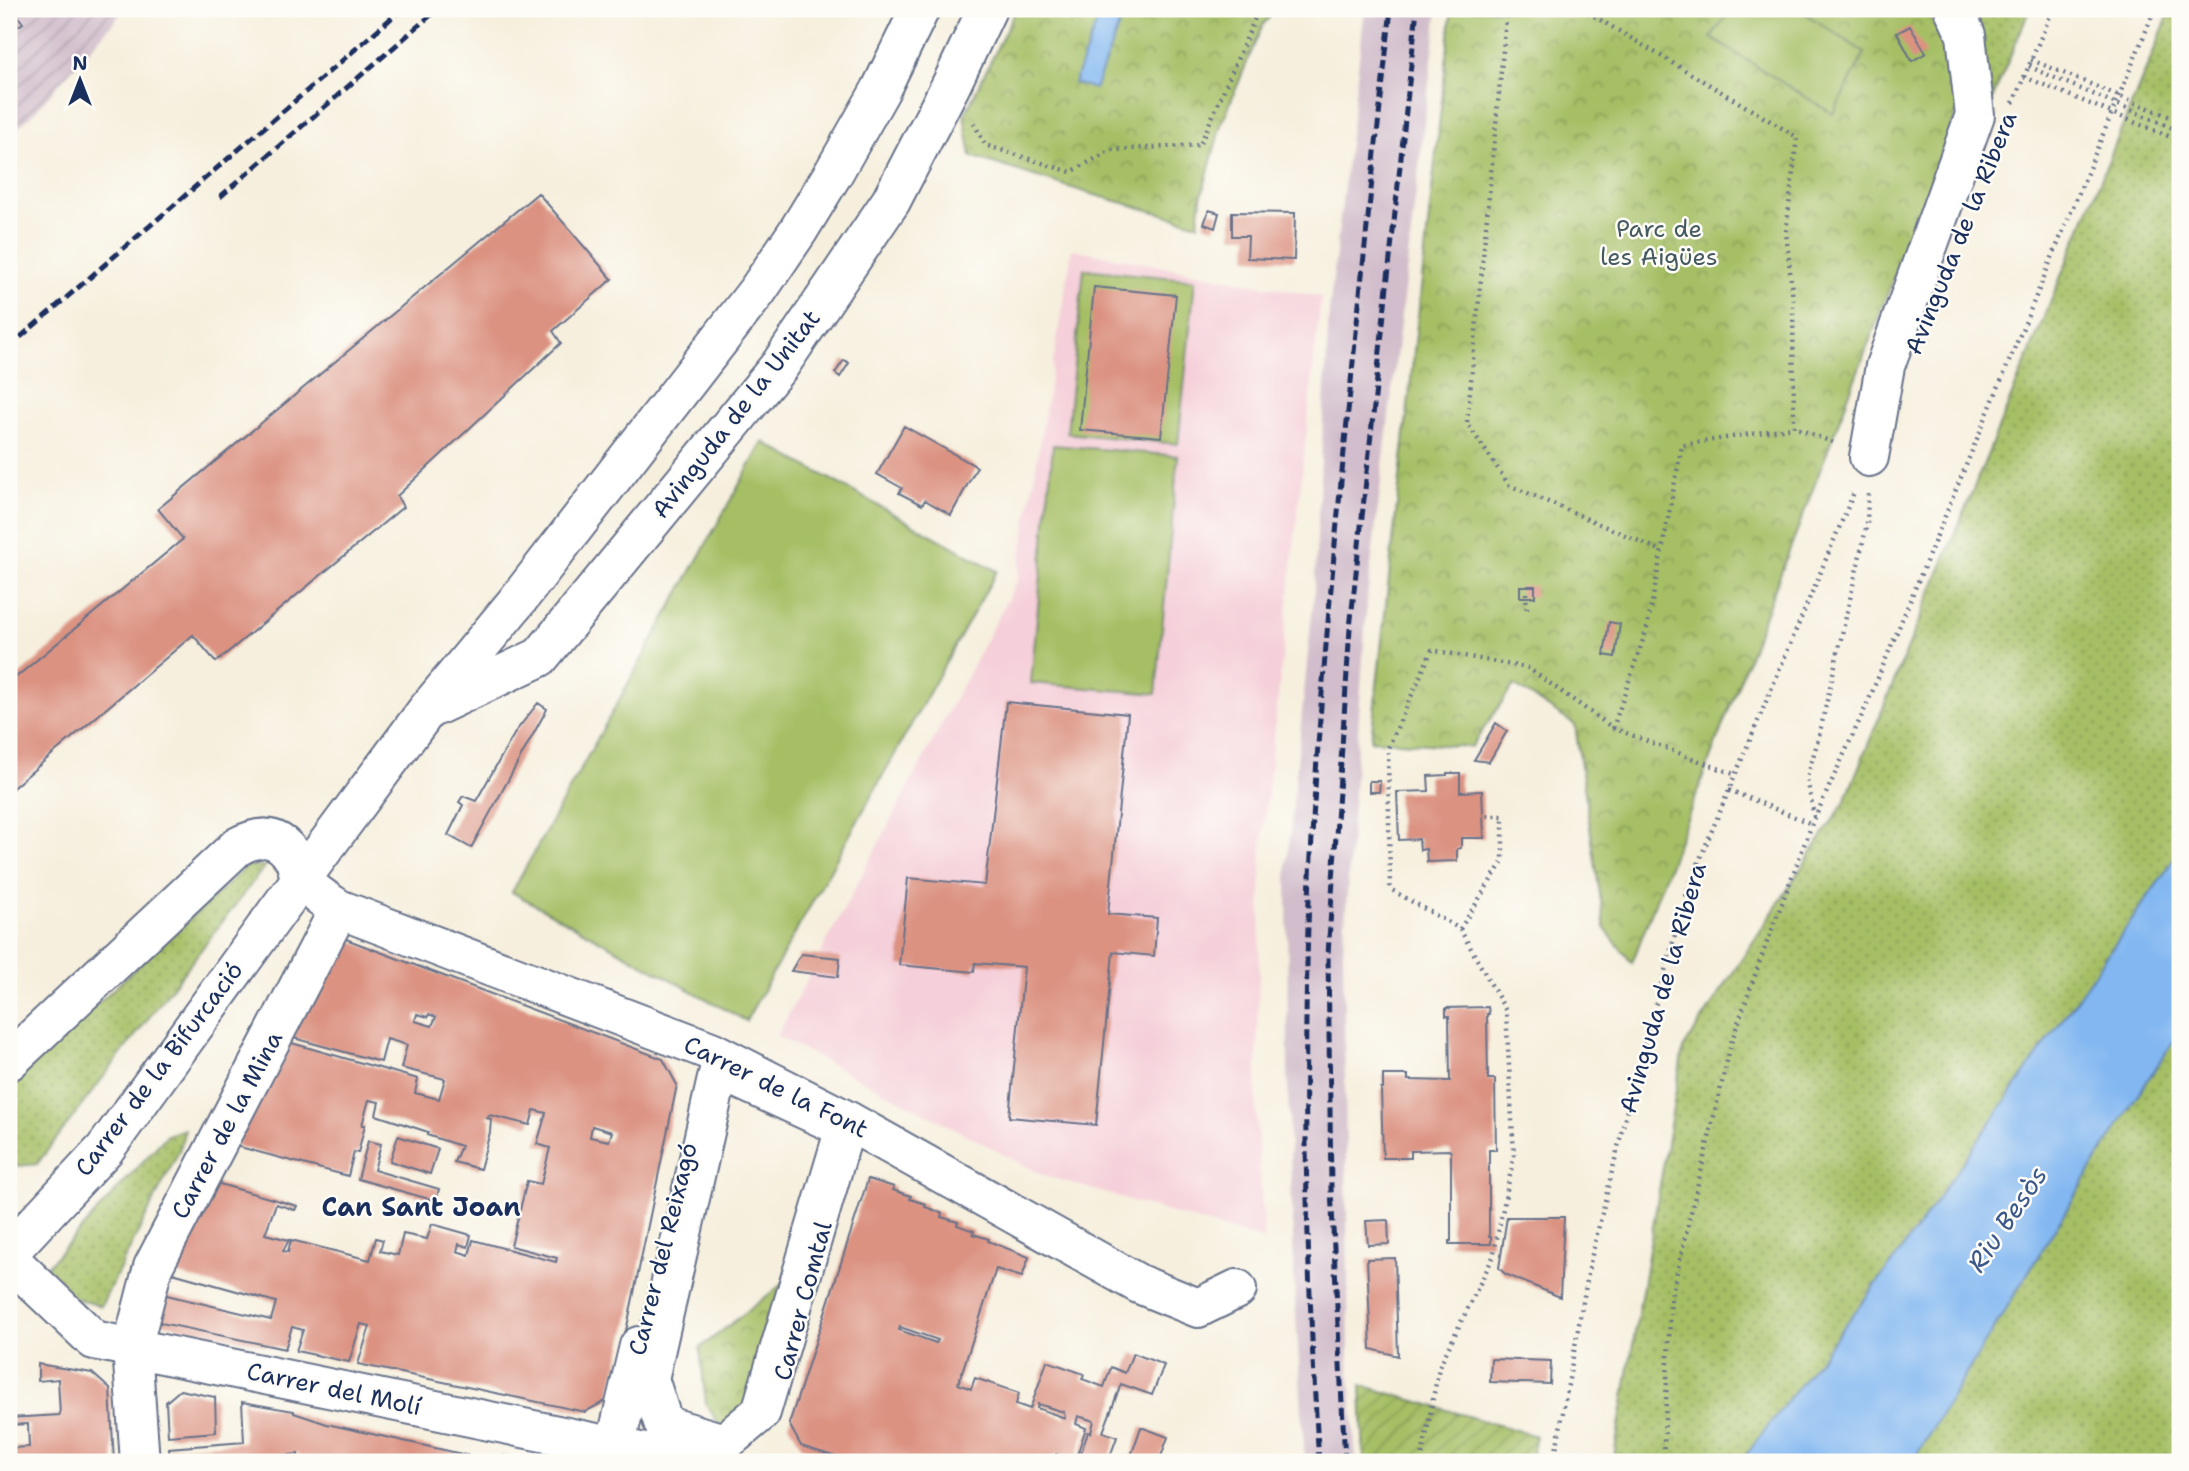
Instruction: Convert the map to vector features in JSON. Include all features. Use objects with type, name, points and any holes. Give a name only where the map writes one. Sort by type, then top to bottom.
[{"type":"street","name":"Avinguda de la Unitat","points":[[301,878],[428,709],[517,601],[758,290],[834,172],[880,91],[920,9]]},
{"type":"street","name":"Avinguda de la Unitat","points":[[428,709],[540,657],[780,365],[891,201],[987,9]]},
{"type":"street","name":"Avinguda de la Ribera","points":[[1869,457],[1885,366],[1975,115],[1966,36],[1954,9]]},
{"type":"street","name":"Carrer de la Font","points":[[9,1060],[237,847],[254,838],[270,839],[283,846],[295,859],[301,878],[339,909],[715,1061],[850,1122],[1139,1284],[1198,1308],[1237,1289]]},
{"type":"street","name":"Carrer de la Bifurcació","points":[[9,1252],[104,1149],[301,878]]},
{"type":"street","name":"Carrer de la Mina","points":[[140,1462],[131,1348],[152,1267],[339,909]]},
{"type":"street","points":[[715,1061],[845,1128],[761,1412],[724,1443],[664,1425],[649,1379],[715,1061]]},
{"type":"street","name":"Carrer del Reixagó","points":[[615,1447],[715,1061]]},
{"type":"street","name":"Carrer Comtal","points":[[726,1462],[773,1419],[850,1122]]},
{"type":"street","name":"Carrer del Molí","points":[[9,1259],[94,1340],[689,1462]]},
{"type":"path","points":[[985,145],[1070,172],[1111,150],[1200,145],[1259,9]]},
{"type":"path","points":[[1507,9],[1467,424],[1508,485],[1661,551]]},
{"type":"path","points":[[1582,9],[1797,138],[1786,232],[1793,300],[1794,426]]},
{"type":"path","name":"Avinguda de la Ribera","points":[[2009,115],[2053,9]]},
{"type":"path","points":[[1663,1462],[1671,1297],[1732,1040],[1813,821],[1868,702],[2155,9]]},
{"type":"path","points":[[2031,60],[2180,121]]},
{"type":"path","points":[[2029,66],[2180,131]]},
{"type":"path","points":[[2024,77],[2180,141]]},
{"type":"path","points":[[1613,728],[1647,628],[1682,445],[1794,426],[1869,457],[1867,524],[1807,778],[1813,821]]},
{"type":"path","name":"Avinguda de la Ribera","points":[[1554,1462],[1590,1263],[1633,1085],[1689,885],[1869,457]]},
{"type":"path","points":[[1526,593],[1527,610]]},
{"type":"path","points":[[1421,1462],[1439,1367],[1493,1257],[1514,1156],[1506,1011],[1460,929],[1390,889],[1388,748],[1432,650],[1528,668],[1613,728],[1735,775]]},
{"type":"path","points":[[1729,790],[1813,821]]},
{"type":"path","points":[[1460,929],[1503,861],[1503,816],[1483,816]]},
{"type":"shaded area","points":[[9,9],[125,9],[30,117],[9,135]]},
{"type":"shaded area","points":[[1365,9],[1438,9],[1367,598],[1343,952],[1349,1358],[1356,1462],[1305,1462],[1295,1299],[1288,1089],[1287,864],[1314,593],[1329,312]]},
{"type":"shaded area","points":[[1072,249],[1321,297],[1262,844],[1256,1110],[1264,1240],[1043,1175],[777,1036],[1017,581]]},
{"type":"green space","points":[[1016,9],[1276,9],[1262,26],[1221,125],[1201,198],[1198,224],[971,156],[964,116]]},
{"type":"green space","name":"Parc de les Aigües","points":[[1452,9],[1923,9],[1942,35],[1960,104],[1632,963],[1605,929],[1575,725],[1514,685],[1471,747],[1371,740]]},
{"type":"green space","points":[[1731,9],[1798,9],[1865,53],[1833,114],[1711,38]]},
{"type":"green space","points":[[1967,9],[2030,9],[1988,109]]},
{"type":"green space","points":[[2171,9],[2180,9],[2180,851],[1899,1254],[1741,1462],[1613,1462],[1683,1049],[1844,803]]},
{"type":"green space","points":[[1084,269],[1195,280],[1178,444],[1067,433]]},
{"type":"green space","points":[[763,442],[997,571],[746,1021],[512,892]]},
{"type":"green space","points":[[1053,445],[1178,456],[1156,694],[1031,683]]},
{"type":"green space","points":[[247,866],[265,866],[37,1164],[9,1167],[9,1085]]},
{"type":"green space","points":[[2180,1032],[2180,1462],[1912,1462],[2132,1103]]},
{"type":"green space","points":[[185,1129],[179,1151],[101,1306],[53,1292],[42,1272],[167,1135]]},
{"type":"green space","points":[[799,1271],[761,1416],[728,1438],[706,1404],[700,1348]]},
{"type":"green space","points":[[1361,1385],[1536,1436],[1530,1462],[1364,1462]]},
{"type":"water","points":[[1102,9],[1125,9],[1095,89],[1074,83]]},
{"type":"water","name":"Riu Besòs","points":[[2180,851],[2180,1032],[2132,1103],[1912,1462],[1741,1462],[1899,1254]]},
{"type":"building","points":[[16,14],[23,23],[19,26],[12,17]]},
{"type":"building","points":[[1910,26],[1926,53],[1912,61],[1897,33]]},
{"type":"building","points":[[538,193],[612,279],[553,331],[561,343],[397,496],[403,507],[216,662],[193,635],[9,791],[9,683],[183,539],[158,509]]},
{"type":"building","points":[[1209,210],[1219,213],[1215,228],[1204,224]]},
{"type":"building","points":[[1232,212],[1295,213],[1294,260],[1247,258],[1248,236],[1232,236]]},
{"type":"building","points":[[1094,287],[1176,295],[1161,437],[1080,430]]},
{"type":"building","points":[[844,360],[849,363],[840,377],[835,373]]},
{"type":"building","points":[[904,426],[977,467],[951,515],[925,500],[922,505],[899,493],[902,488],[877,474]]},
{"type":"building","points":[[1520,586],[1535,586],[1535,597],[1520,597]]},
{"type":"building","points":[[1609,622],[1620,624],[1615,657],[1604,655]]},
{"type":"building","points":[[1006,702],[1128,714],[1108,914],[1157,918],[1154,956],[1113,952],[1096,1125],[1009,1117],[1024,967],[975,963],[974,972],[899,965],[908,878],[985,885]]},
{"type":"building","points":[[538,703],[547,709],[471,848],[448,835],[463,805],[459,802],[463,796],[476,801],[516,731]]},
{"type":"building","points":[[1496,723],[1507,731],[1489,762],[1474,760]]},
{"type":"building","points":[[1460,773],[1460,792],[1482,791],[1484,838],[1461,838],[1457,861],[1427,862],[1426,849],[1420,850],[1419,839],[1399,840],[1397,792],[1429,791],[1428,776]]},
{"type":"building","points":[[1369,781],[1380,781],[1379,792],[1369,792]]},
{"type":"building","points":[[338,936],[663,1059],[677,1085],[628,1322],[609,1399],[585,1412],[358,1364],[370,1326],[361,1324],[349,1362],[296,1351],[303,1330],[292,1327],[285,1349],[161,1323],[154,1301],[158,1293],[271,1320],[276,1302],[169,1272],[216,1183],[297,1206],[295,1210],[276,1204],[265,1234],[289,1240],[283,1251],[288,1252],[291,1240],[370,1260],[376,1238],[383,1240],[380,1251],[398,1255],[403,1234],[427,1239],[432,1224],[471,1235],[468,1247],[459,1244],[457,1251],[469,1255],[473,1240],[556,1262],[557,1258],[511,1246],[527,1181],[541,1184],[550,1148],[537,1144],[546,1113],[534,1110],[530,1125],[489,1115],[487,1118],[491,1119],[490,1132],[480,1169],[454,1162],[461,1146],[376,1115],[379,1102],[369,1100],[358,1153],[354,1152],[348,1176],[236,1146],[288,1042],[418,1079],[415,1093],[439,1099],[445,1079],[401,1068],[407,1045],[387,1039],[381,1062],[290,1037]],"holes":[[[417,1014],[428,1017],[429,1014],[436,1017],[432,1026],[415,1021]],[[592,1126],[612,1132],[609,1141],[590,1137]]]},
{"type":"building","points":[[801,954],[840,958],[838,977],[791,971]]},
{"type":"building","points":[[1488,1007],[1488,1079],[1495,1079],[1496,1150],[1489,1150],[1491,1244],[1449,1244],[1451,1152],[1411,1151],[1411,1158],[1383,1158],[1383,1075],[1408,1075],[1408,1080],[1450,1081],[1449,1016],[1446,1016],[1446,1008]]},
{"type":"building","points":[[398,1136],[438,1149],[430,1174],[390,1161]]},
{"type":"building","points":[[368,1141],[381,1144],[374,1170],[439,1189],[436,1201],[358,1179]]},
{"type":"building","points":[[868,1179],[894,1187],[893,1190],[911,1196],[910,1199],[942,1213],[941,1217],[974,1231],[973,1234],[1029,1257],[1022,1277],[996,1269],[958,1384],[971,1389],[975,1378],[1019,1393],[1016,1404],[1030,1409],[1047,1361],[1084,1374],[1082,1379],[1104,1387],[1111,1367],[1125,1373],[1133,1353],[1164,1365],[1152,1395],[1121,1384],[1103,1432],[1117,1437],[1108,1462],[1095,1458],[1094,1462],[1078,1462],[1094,1421],[1078,1416],[1076,1424],[1086,1428],[1075,1461],[1056,1454],[1053,1462],[852,1462],[801,1446],[789,1424]],"holes":[[[900,1327],[938,1340],[936,1343],[899,1330]],[[1038,1404],[1064,1412],[1065,1418],[1037,1408]]]},
{"type":"building","points":[[1507,1217],[1564,1217],[1560,1297],[1505,1274],[1499,1268]]},
{"type":"building","points":[[1388,1220],[1389,1244],[1368,1245],[1366,1221]]},
{"type":"building","points":[[1395,1258],[1398,1356],[1371,1349],[1367,1259]]},
{"type":"building","points":[[1491,1359],[1551,1361],[1550,1384],[1490,1382]]},
{"type":"building","points":[[38,1364],[92,1373],[110,1389],[114,1462],[9,1462],[9,1448],[29,1447],[28,1424],[9,1425],[9,1418],[60,1415],[58,1379],[38,1381]]},
{"type":"building","points":[[180,1390],[215,1397],[216,1432],[168,1436],[166,1402]]},
{"type":"building","points":[[242,1402],[294,1411],[327,1424],[498,1462],[299,1462],[298,1454],[272,1457],[272,1461],[266,1462],[170,1462],[169,1448],[244,1442]]},
{"type":"building","points":[[1141,1427],[1168,1437],[1159,1462],[1129,1462]]},
{"type":"building","points":[[504,1456],[527,1461],[527,1462],[503,1462]]},
{"type":"railway","points":[[9,347],[402,9]]},
{"type":"railway","points":[[220,197],[438,9]]},
{"type":"railway","points":[[1319,1462],[1309,1276],[1306,1151],[1306,1026],[1311,856],[1336,533],[1391,9]]},
{"type":"railway","points":[[1345,1462],[1331,1189],[1328,954],[1350,628],[1417,9]]},
{"type":"district","name":"Can Sant Joan","points":[[421,1207]]}]
